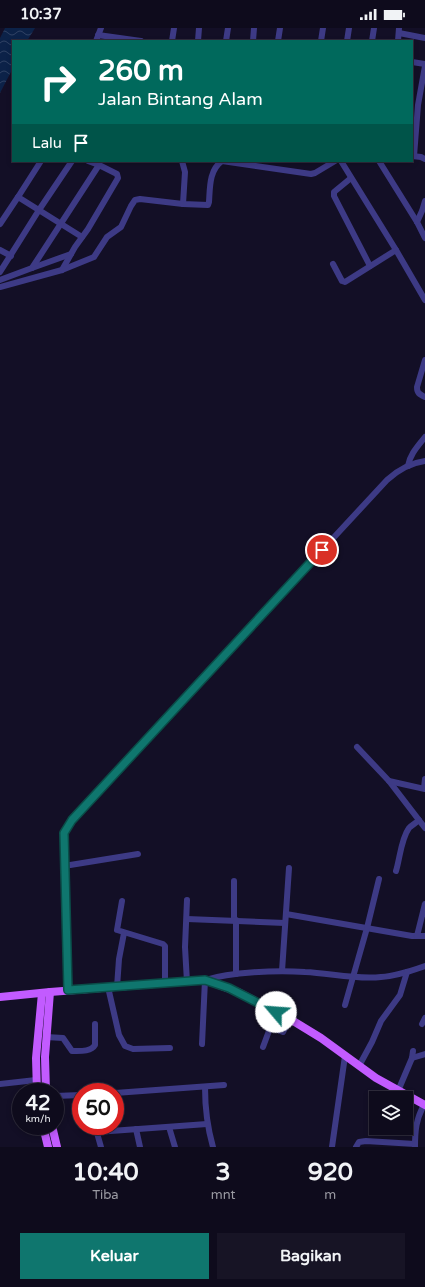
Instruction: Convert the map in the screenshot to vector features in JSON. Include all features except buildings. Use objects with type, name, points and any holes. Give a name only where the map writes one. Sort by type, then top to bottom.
[{"type":"main road","points":[[0,997],[68,990],[205,980],[229,988],[290,1019],[398,1091]]},
{"type":"main road","points":[[46,992],[46,1083]]},
{"type":"main road","points":[[36,1083],[37,1038],[46,992]]},
{"type":"main road","points":[[413,1099],[424,1105]]},
{"type":"main road","points":[[45,1135],[48,1147]]},
{"type":"main road","points":[[56,1135],[59,1147]]},
{"type":"street","points":[[101,28],[97,38],[126,40]]},
{"type":"street","points":[[172,40],[174,28]]},
{"type":"street","points":[[198,40],[199,28]]},
{"type":"street","points":[[226,40],[228,28]]},
{"type":"street","points":[[252,40],[254,28]]},
{"type":"street","points":[[278,40],[280,28]]},
{"type":"street","points":[[321,40],[323,28]]},
{"type":"street","points":[[347,40],[349,28]]},
{"type":"street","points":[[372,40],[374,28]]},
{"type":"street","points":[[399,31],[425,38]]},
{"type":"street","points":[[413,62],[425,65],[415,104],[413,156],[425,158]]},
{"type":"street","points":[[0,224],[40,162]]},
{"type":"street","points":[[0,272],[71,162]]},
{"type":"street","points":[[32,268],[61,223],[94,162],[117,174],[118,178],[62,270]]},
{"type":"street","points":[[182,162],[185,172],[183,204]]},
{"type":"street","points":[[0,287],[62,270],[91,258],[96,254],[107,237],[121,227],[130,206],[135,200],[140,199],[183,204],[208,205],[212,174],[221,162]]},
{"type":"street","points":[[230,162],[314,173],[333,162]]},
{"type":"street","points":[[342,162],[425,300]]},
{"type":"street","points":[[380,162],[417,222],[425,238]]},
{"type":"street","points":[[351,178],[336,189],[334,196],[370,266]]},
{"type":"street","points":[[18,197],[82,237]]},
{"type":"street","points":[[417,222],[422,212],[425,200]]},
{"type":"street","points":[[0,250],[11,256]]},
{"type":"street","points":[[333,264],[344,282],[396,250]]},
{"type":"street","points":[[0,280],[71,254]]},
{"type":"street","points":[[425,360],[417,387],[419,394],[425,397]]},
{"type":"street","points":[[408,466],[412,455],[424,439]]},
{"type":"street","points":[[68,990],[64,833],[72,820],[387,480],[395,473],[408,466],[425,461]]},
{"type":"street","points":[[356,747],[389,781],[425,828]]},
{"type":"street","points":[[389,781],[424,788],[425,779]]},
{"type":"street","points":[[396,871],[408,830],[419,820]]},
{"type":"street","points":[[64,866],[138,854]]},
{"type":"street","points":[[282,971],[289,868]]},
{"type":"street","points":[[345,1006],[379,879]]},
{"type":"street","points":[[234,881],[236,974]]},
{"type":"street","points":[[187,900],[185,947],[187,982]]},
{"type":"street","points":[[122,902],[117,929],[118,931],[164,944],[165,983]]},
{"type":"street","points":[[417,936],[425,904]]},
{"type":"street","points":[[286,914],[417,936],[425,936]]},
{"type":"street","points":[[187,919],[285,922]]},
{"type":"street","points":[[117,987],[119,959],[124,933]]},
{"type":"street","points":[[202,1044],[205,980],[236,974],[282,971],[383,977],[407,972],[425,966]]},
{"type":"street","points":[[359,1066],[381,1021],[400,995],[407,972]]},
{"type":"street","points":[[108,987],[119,1035],[125,1046],[133,1049],[170,1048]]},
{"type":"street","points":[[263,1047],[276,1012]]},
{"type":"street","points":[[422,1024],[425,1018]]},
{"type":"street","points":[[270,1027],[283,1032],[290,1019]]},
{"type":"street","points":[[46,1037],[63,1038],[72,1051],[90,1050],[96,1045],[95,1024]]},
{"type":"street","points":[[398,1091],[412,1054],[425,1054]]},
{"type":"street","points":[[332,1147],[346,1056]]},
{"type":"street","points":[[0,1084],[36,1080]]},
{"type":"street","points":[[124,1092],[224,1085]]},
{"type":"street","points":[[205,1087],[205,1110],[212,1147]]},
{"type":"street","points":[[356,1147],[357,1144],[362,1141],[385,1145],[415,1146],[415,1126],[424,1105]]},
{"type":"street","points":[[124,1129],[207,1124]]},
{"type":"street","points":[[169,1127],[175,1147]]},
{"type":"street","points":[[136,1129],[140,1147]]},
{"type":"street","points":[[98,1135],[101,1147]]},
{"type":"water","points":[[5,28],[35,28],[28,40],[12,40],[12,70],[0,93],[0,38]]},
{"type":"route","points":[[276,1012],[229,988],[205,980],[68,990],[64,833],[72,820],[322,550]]}]
